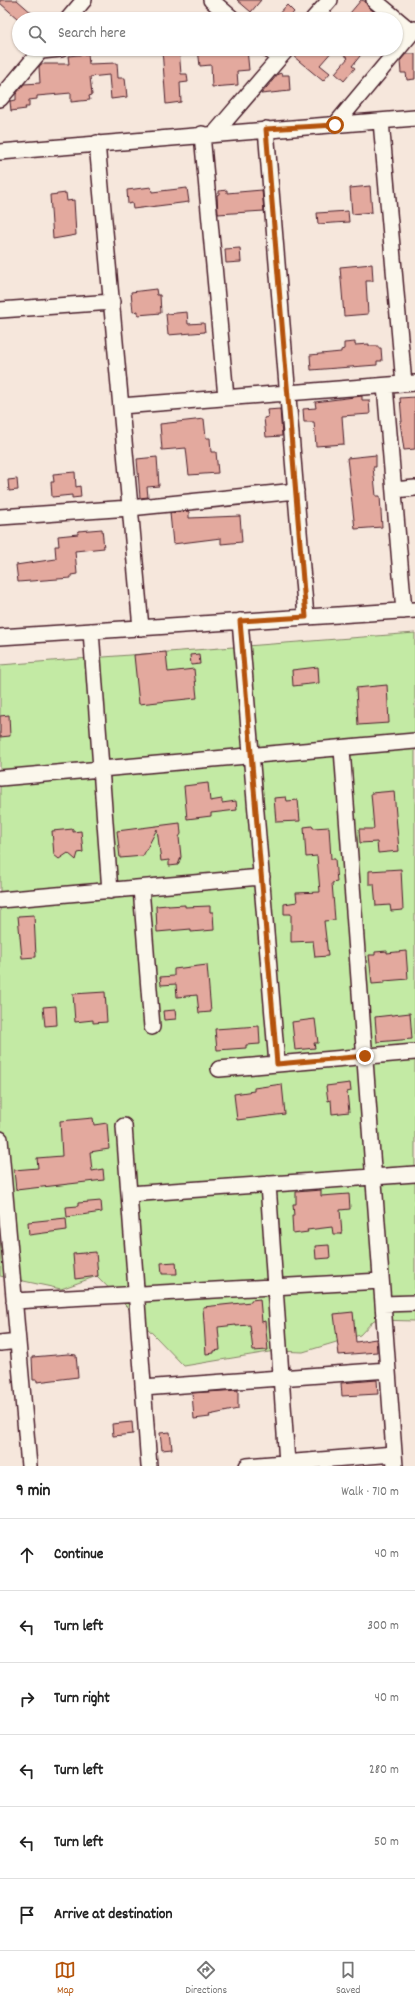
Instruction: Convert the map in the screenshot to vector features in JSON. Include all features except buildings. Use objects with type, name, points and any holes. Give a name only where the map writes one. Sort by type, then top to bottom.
[{"type":"street","points":[[74,12],[84,0]]},
{"type":"street","points":[[211,0],[225,12]]},
{"type":"street","points":[[319,12],[330,0]]},
{"type":"street","points":[[374,0],[390,12]]},
{"type":"street","points":[[403,22],[414,30],[403,43]]},
{"type":"street","points":[[0,99],[37,56]]},
{"type":"street","points":[[226,397],[208,133],[275,56]]},
{"type":"street","points":[[335,125],[392,56]]},
{"type":"street","points":[[0,152],[208,133],[415,118]]},
{"type":"street","points":[[121,406],[409,383],[381,121]]},
{"type":"street","points":[[266,129],[306,617]]},
{"type":"street","points":[[97,143],[141,628]]},
{"type":"street","points":[[0,310],[112,302]]},
{"type":"street","points":[[0,637],[410,610],[394,490],[385,386]]},
{"type":"street","points":[[394,490],[415,488]]},
{"type":"street","points":[[0,517],[130,508],[296,491]]},
{"type":"street","points":[[240,621],[277,1064]]},
{"type":"street","points":[[91,631],[110,891]]},
{"type":"street","points":[[0,778],[342,749],[415,741]]},
{"type":"street","points":[[247,1466],[287,1463],[394,1460],[342,749]]},
{"type":"street","points":[[0,900],[262,877]]},
{"type":"street","points":[[141,888],[152,1027]]},
{"type":"street","points":[[220,1070],[415,1052]]},
{"type":"street","points":[[124,1126],[149,1466]]},
{"type":"street","points":[[0,1140],[4,1242],[14,1301],[28,1466]]},
{"type":"street","points":[[129,1194],[415,1174]]},
{"type":"street","points":[[268,1184],[287,1463]]},
{"type":"street","points":[[14,1301],[381,1281]]},
{"type":"street","points":[[383,1304],[415,1303]]},
{"type":"street","points":[[0,1343],[18,1342]]},
{"type":"street","points":[[143,1388],[388,1370]]},
{"type":"green space","points":[[415,633],[415,1321],[374,1320],[360,1335],[303,1352],[275,1351],[184,1366],[97,1276],[61,1289],[0,1276],[0,665]]},
{"type":"route","points":[[335,125],[266,129],[306,617],[240,621],[277,1064],[365,1056]]}]
